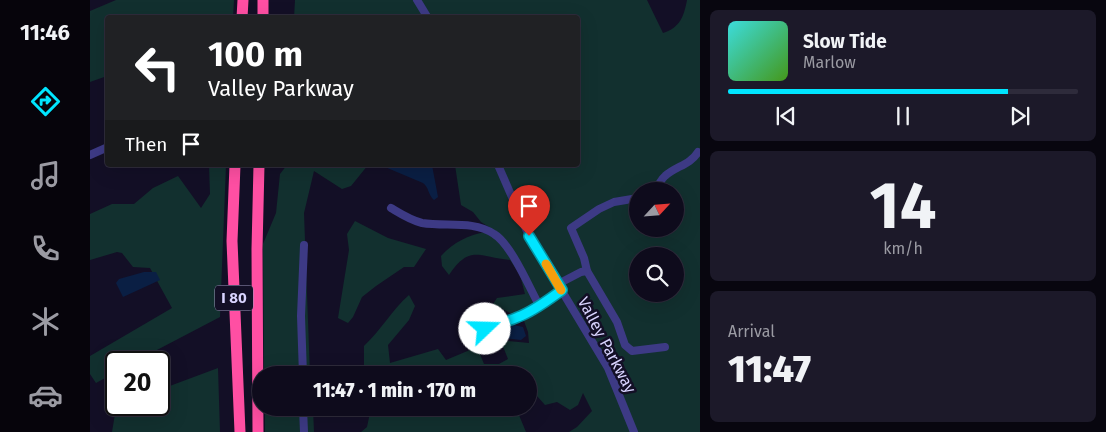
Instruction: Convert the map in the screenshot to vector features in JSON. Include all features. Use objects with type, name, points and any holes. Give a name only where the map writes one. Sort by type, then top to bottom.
[{"type":"highway","points":[[242,15],[243,0]]},
{"type":"highway","points":[[263,0],[263,15]]},
{"type":"highway","name":"I 80","points":[[235,167],[232,241],[240,432]]},
{"type":"highway","name":"I 80","points":[[258,432],[257,249],[259,167]]},
{"type":"street","points":[[417,0],[426,15]]},
{"type":"street","points":[[90,155],[105,148]]},
{"type":"street","points":[[661,182],[665,176],[693,160],[698,152]]},
{"type":"street","name":"Valley Parkway","points":[[499,167],[529,236],[608,368],[634,432]]},
{"type":"street","points":[[629,200],[614,202],[599,209],[571,228],[584,258],[587,271],[617,322],[625,345],[632,351],[665,347]]},
{"type":"street","points":[[391,208],[408,218],[423,223],[479,227],[495,234],[507,247],[539,305]]},
{"type":"street","points":[[304,245],[301,316],[304,366]]},
{"type":"street","points":[[478,331],[499,322],[517,318],[539,305],[581,272],[587,271]]},
{"type":"street","points":[[303,416],[304,432]]},
{"type":"green space","points":[[116,0],[234,0],[233,15],[105,15],[105,77],[90,82],[90,11]]},
{"type":"green space","points":[[295,0],[647,0],[663,33],[674,28],[680,21],[687,0],[700,0],[700,432],[569,432],[577,427],[592,411],[583,393],[578,405],[570,410],[557,402],[545,405],[537,396],[537,366],[364,366],[364,346],[409,295],[415,306],[409,320],[388,345],[390,363],[438,349],[446,360],[477,347],[484,364],[499,364],[508,359],[502,344],[508,341],[529,343],[524,321],[543,309],[540,303],[530,309],[512,314],[493,304],[497,298],[525,294],[520,275],[510,260],[482,255],[469,256],[456,265],[449,275],[442,266],[441,256],[446,251],[467,237],[486,232],[489,227],[481,222],[473,212],[461,205],[455,167],[580,167],[580,15],[294,15]]},
{"type":"green space","points":[[209,167],[226,167],[220,317],[155,351],[105,351],[105,378],[96,383],[90,374],[90,356],[172,308],[150,268],[133,267],[122,253],[117,252],[90,260],[90,214],[112,204],[134,204],[153,188],[178,176],[201,208],[210,194]]},
{"type":"green space","points":[[285,167],[366,167],[351,186],[342,189],[314,171],[304,213],[310,366],[264,366],[263,244],[276,213],[280,174]]},
{"type":"green space","points":[[355,221],[388,238],[426,249],[414,267],[404,267],[362,297],[353,317],[348,323],[338,318],[349,250],[347,234]]},
{"type":"green space","points":[[218,368],[220,432],[112,432],[115,416],[170,416],[170,386]]},
{"type":"green space","points":[[265,416],[313,416],[314,432],[265,432]]},
{"type":"green space","points":[[369,416],[519,416],[526,432],[361,432],[367,427]]},
{"type":"water","points":[[385,167],[432,167],[438,197],[434,200],[423,183]]},
{"type":"water","points":[[144,272],[156,272],[160,280],[123,297],[116,283],[119,279]]},
{"type":"water","points":[[514,325],[523,327],[526,336],[521,340],[501,339],[497,336],[497,333]]},
{"type":"slow traffic","points":[[546,264],[561,290]]},
{"type":"route","points":[[485,329],[499,322],[517,318],[562,290],[529,236]]}]
